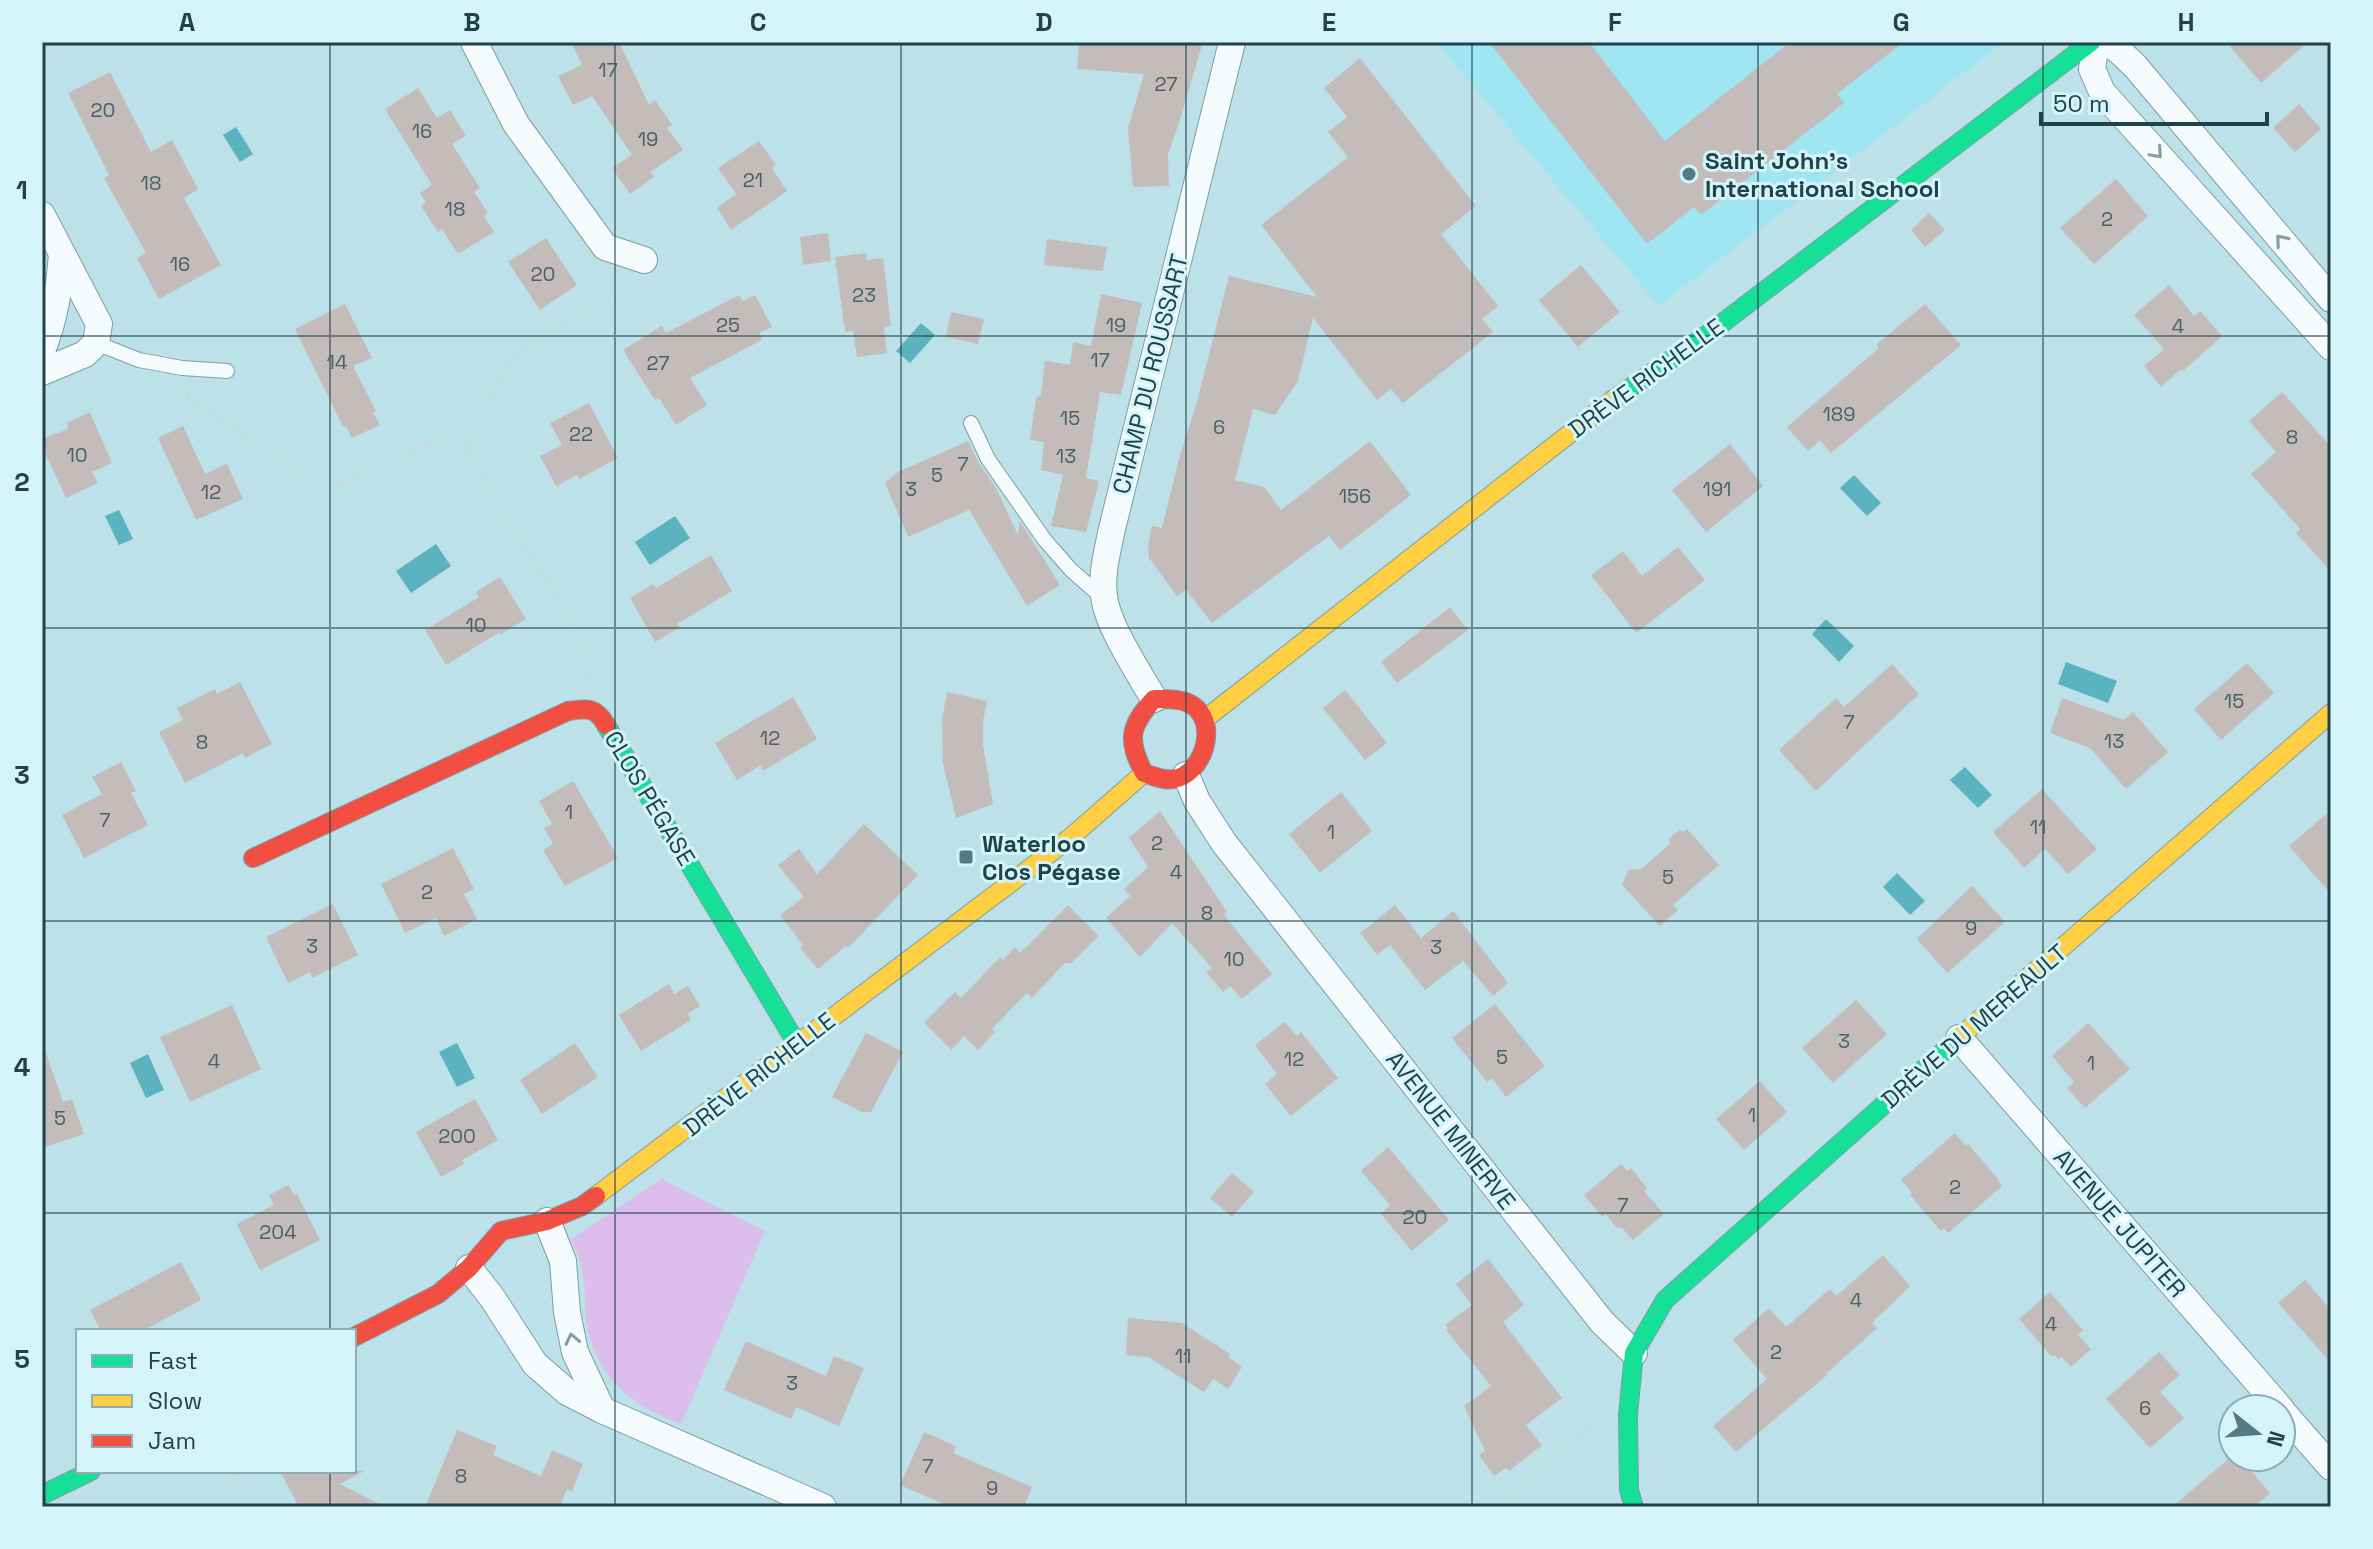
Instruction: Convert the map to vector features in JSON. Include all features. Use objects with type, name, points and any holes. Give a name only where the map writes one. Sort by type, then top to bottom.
[{"type":"street","points":[[474,42],[516,124],[605,247],[644,260]]},
{"type":"street","name":"CHAMP DU ROUSSART","points":[[1154,699],[1112,623],[1104,599],[1103,576],[1232,42]]},
{"type":"street","points":[[2094,42],[2092,69],[2102,92],[2331,347]]},
{"type":"street","name":"DRÈVE RICHELLE","points":[[1205,719],[1617,396],[1708,334],[2042,77],[2094,42]]},
{"type":"street","points":[[2104,42],[2117,49],[2135,66],[2331,299]]},
{"type":"street","points":[[42,215],[99,324],[96,343],[85,354],[42,372]]},
{"type":"street","points":[[42,351],[59,293],[62,254]]},
{"type":"street","points":[[1154,699],[1168,699],[1194,706],[1205,719],[1207,738],[1204,748],[1186,775],[1164,779],[1144,773],[1131,743],[1131,730],[1154,699]]},
{"type":"street","name":"CLOS PÉGASE","points":[[253,858],[568,711],[585,708],[600,714],[797,1044]]},
{"type":"street","name":"DRÈVE DU MEREAULT","points":[[1634,1353],[1665,1300],[1959,1038],[2330,717]]},
{"type":"street","name":"DRÈVE RICHELLE","points":[[356,1336],[438,1294],[469,1268],[501,1231],[547,1221],[582,1206],[615,1184],[1070,838],[1144,773]]},
{"type":"street","name":"AVENUE MINERVE","points":[[1186,775],[1197,801],[1224,843],[1602,1322],[1634,1353]]},
{"type":"street","name":"AVENUE JUPITER","points":[[1959,1038],[2267,1393]]},
{"type":"street","points":[[547,1221],[563,1261],[567,1312],[575,1352],[602,1410]]},
{"type":"street","points":[[469,1268],[535,1364],[567,1392],[823,1507]]},
{"type":"street","points":[[1634,1353],[1628,1415],[1629,1490],[1634,1507]]},
{"type":"street","name":"AVENUE JUPITER","points":[[2297,1428],[2331,1467]]},
{"type":"street","points":[[42,1495],[87,1473]]},
{"type":"lane","points":[[96,343],[139,360],[182,368],[227,371]]},
{"type":"lane","points":[[971,423],[988,459],[1044,539],[1071,570],[1104,599]]},
{"type":"path","points":[[585,708],[593,658],[470,456],[467,442],[513,356],[605,299],[644,260]]},
{"type":"path","points":[[139,360],[156,375],[326,490],[450,435],[467,442]]},
{"type":"path","points":[[1496,1507],[1592,1428],[1628,1415]]},
{"type":"path","points":[[232,1507],[234,1473]]},
{"type":"shaded area","name":"Saint John's International School","points":[[1436,42],[2004,42],[1659,306]]},
{"type":"shaded area","points":[[236,127],[253,154],[240,162],[223,135]]},
{"type":"shaded area","points":[[921,323],[935,335],[910,363],[896,351]]},
{"type":"shaded area","points":[[1854,475],[1881,503],[1867,516],[1840,488]]},
{"type":"shaded area","points":[[119,510],[133,539],[119,545],[105,516]]},
{"type":"shaded area","points":[[675,516],[690,538],[650,565],[635,542]]},
{"type":"shaded area","points":[[436,544],[451,566],[411,593],[396,571]]},
{"type":"shaded area","points":[[1826,619],[1854,646],[1839,662],[1812,634]]},
{"type":"shaded area","points":[[2066,662],[2117,681],[2108,703],[2058,684]]},
{"type":"shaded area","points":[[1965,767],[1992,795],[1978,808],[1950,780]]},
{"type":"shaded area","points":[[1897,873],[1925,901],[1910,915],[1883,887]]},
{"type":"shaded area","points":[[457,1043],[475,1078],[457,1087],[439,1052]]},
{"type":"shaded area","points":[[148,1054],[164,1090],[146,1098],[130,1063]]},
{"type":"shaded area","points":[[661,1179],[765,1231],[681,1424],[635,1401],[601,1365],[588,1331],[583,1277],[571,1239]]},
{"type":"building","points":[[571,42],[619,42],[649,105],[655,100],[672,125],[667,128],[683,150],[650,172],[654,177],[630,194],[612,168],[632,155],[592,96],[573,105],[558,76],[582,65]]},
{"type":"building","points":[[1079,42],[1203,42],[1168,154],[1169,186],[1133,187],[1128,128],[1144,74],[1077,69]]},
{"type":"building","points":[[1489,42],[1589,42],[1665,141],[1790,42],[1904,42],[1837,94],[1844,103],[1701,215],[1694,207],[1647,244]]},
{"type":"building","points":[[2226,42],[2308,42],[2261,83]]},
{"type":"building","points":[[1360,58],[1476,206],[1441,234],[1498,306],[1482,319],[1493,332],[1403,403],[1391,389],[1377,400],[1313,318],[1298,381],[1275,415],[1253,409],[1235,480],[1264,487],[1281,510],[1370,441],[1411,495],[1340,550],[1329,536],[1212,623],[1186,590],[1177,596],[1149,558],[1152,526],[1162,528],[1229,276],[1317,297],[1261,225],[1348,157],[1328,132],[1347,117],[1324,88]]},
{"type":"building","points":[[110,72],[151,152],[172,140],[198,189],[184,198],[221,265],[159,299],[137,258],[146,253],[104,178],[109,175],[68,93]]},
{"type":"building","points":[[418,88],[437,118],[450,110],[466,136],[452,144],[480,188],[474,192],[488,213],[484,216],[494,232],[458,254],[442,229],[438,232],[421,206],[426,202],[420,193],[432,185],[385,109]]},
{"type":"building","points":[[2299,104],[2321,129],[2295,152],[2273,128]]},
{"type":"building","points":[[759,141],[776,165],[772,168],[787,191],[731,230],[717,208],[736,194],[718,168]]},
{"type":"building","points":[[2116,179],[2148,216],[2094,264],[2060,228]]},
{"type":"building","points":[[1929,213],[1945,230],[1925,247],[1911,230]]},
{"type":"building","points":[[828,233],[831,261],[803,265],[800,237]]},
{"type":"building","points":[[546,238],[577,285],[540,310],[508,262]]},
{"type":"building","points":[[1047,239],[1107,247],[1103,271],[1044,265]]},
{"type":"building","points":[[866,253],[867,260],[883,258],[891,326],[884,327],[887,353],[857,357],[853,331],[845,332],[835,257]]},
{"type":"building","points":[[1581,265],[1620,312],[1578,347],[1539,300]]},
{"type":"building","points":[[2169,285],[2194,316],[2200,311],[2222,336],[2161,387],[2144,366],[2164,349],[2134,315]]},
{"type":"building","points":[[1101,294],[1142,303],[1121,395],[1100,392],[1086,478],[1099,481],[1086,532],[1051,526],[1063,475],[1041,470],[1044,442],[1030,440],[1036,398],[1041,395],[1045,361],[1070,365],[1073,342],[1091,346]]},
{"type":"building","points":[[739,295],[743,301],[755,295],[772,327],[759,333],[762,340],[690,378],[707,405],[676,425],[659,398],[655,400],[623,350],[662,326],[666,333]]},
{"type":"building","points":[[345,304],[372,358],[353,366],[380,425],[352,438],[346,426],[343,427],[295,329]]},
{"type":"building","points":[[1925,304],[1961,345],[1831,453],[1820,440],[1808,451],[1787,427]]},
{"type":"building","points":[[951,312],[984,319],[978,344],[946,337]]},
{"type":"building","points":[[2282,392],[2331,447],[2331,572],[2296,533],[2300,529],[2251,474],[2276,452],[2249,421]]},
{"type":"building","points":[[589,403],[618,458],[579,479],[577,475],[556,486],[540,456],[562,445],[550,423]]},
{"type":"building","points":[[90,412],[112,463],[92,472],[98,483],[66,498],[42,446],[42,439],[68,429],[67,423]]},
{"type":"building","points":[[183,426],[205,474],[227,464],[243,499],[196,520],[158,438]]},
{"type":"building","points":[[968,441],[996,488],[1018,535],[1020,521],[1060,585],[1027,606],[969,510],[908,537],[885,483],[898,472]]},
{"type":"building","points":[[1730,444],[1763,486],[1706,532],[1672,490]]},
{"type":"building","points":[[1678,547],[1705,580],[1636,633],[1591,575],[1623,551],[1642,576]]},
{"type":"building","points":[[711,555],[732,591],[677,624],[680,627],[655,642],[630,598],[653,584],[656,588]]},
{"type":"building","points":[[500,577],[526,619],[446,665],[425,630],[479,597],[476,592]]},
{"type":"building","points":[[1450,607],[1468,630],[1397,683],[1381,662]]},
{"type":"building","points":[[2247,663],[2274,693],[2221,740],[2194,709]]},
{"type":"building","points":[[1892,664],[1919,694],[1816,791],[1779,750],[1836,698],[1844,707]]},
{"type":"building","points":[[240,682],[272,744],[245,758],[243,753],[185,783],[159,732],[183,720],[177,708],[215,689],[217,694]]},
{"type":"building","points":[[1345,690],[1387,743],[1365,760],[1323,708]]},
{"type":"building","points":[[947,692],[987,701],[983,745],[993,804],[956,818],[943,764],[942,720]]},
{"type":"building","points":[[793,697],[817,739],[763,771],[761,765],[737,780],[715,743]]},
{"type":"building","points":[[2062,698],[2124,720],[2133,712],[2168,752],[2126,789],[2090,748],[2050,733]]},
{"type":"building","points":[[121,762],[136,791],[131,793],[148,825],[84,858],[62,815],[102,794],[92,777]]},
{"type":"building","points":[[573,781],[618,858],[565,886],[543,850],[553,844],[544,828],[552,824],[539,801]]},
{"type":"building","points":[[2042,789],[2097,849],[2068,874],[2045,849],[2024,868],[1993,832]]},
{"type":"building","points":[[1341,792],[1372,831],[1320,873],[1289,834]]},
{"type":"building","points":[[2331,810],[2331,894],[2289,846]]},
{"type":"building","points":[[1160,811],[1227,912],[1224,915],[1272,974],[1242,999],[1230,986],[1223,992],[1206,972],[1212,968],[1172,923],[1140,957],[1106,918],[1130,896],[1124,889],[1148,867],[1129,838]]},
{"type":"building","points":[[864,824],[918,875],[848,948],[846,946],[818,969],[800,948],[803,945],[780,915],[804,897],[778,865],[799,849],[817,874]]},
{"type":"building","points":[[1687,829],[1719,865],[1673,905],[1678,910],[1660,926],[1622,885],[1628,870],[1641,869],[1670,844],[1669,839],[1679,830],[1684,832]]},
{"type":"building","points":[[453,848],[474,889],[464,894],[477,919],[444,936],[436,918],[405,933],[381,884]]},
{"type":"building","points":[[1972,886],[2005,922],[1947,973],[1917,939]]},
{"type":"building","points":[[333,904],[358,955],[312,978],[310,972],[288,983],[266,937]]},
{"type":"building","points":[[1068,905],[1099,936],[1072,963],[1065,963],[1032,998],[1027,993],[992,1029],[995,1032],[978,1050],[964,1036],[951,1050],[924,1023],[955,992],[961,998],[1000,957],[1003,960],[1015,947],[1020,953]]},
{"type":"building","points":[[1395,905],[1421,938],[1453,911],[1508,983],[1493,996],[1463,961],[1425,990],[1390,945],[1377,955],[1360,933]]},
{"type":"building","points":[[669,984],[674,994],[688,986],[700,1006],[687,1014],[691,1020],[641,1051],[619,1015]]},
{"type":"building","points":[[1856,1000],[1887,1034],[1833,1083],[1802,1048]]},
{"type":"building","points":[[1495,1004],[1545,1066],[1506,1097],[1492,1078],[1487,1082],[1452,1038]]},
{"type":"building","points":[[232,1005],[261,1069],[190,1102],[160,1037]]},
{"type":"building","points":[[1285,1022],[1297,1036],[1301,1032],[1338,1078],[1291,1116],[1265,1084],[1277,1074],[1255,1045]]},
{"type":"building","points":[[2088,1023],[2130,1069],[2085,1108],[2067,1088],[2074,1082],[2052,1056]]},
{"type":"building","points":[[866,1033],[903,1052],[871,1112],[862,1112],[832,1097]]},
{"type":"building","points":[[575,1043],[598,1077],[542,1114],[520,1080]]},
{"type":"building","points":[[46,1053],[63,1102],[72,1099],[84,1134],[42,1148],[42,1054]]},
{"type":"building","points":[[1760,1081],[1787,1112],[1744,1150],[1716,1119]]},
{"type":"building","points":[[475,1099],[498,1140],[462,1160],[464,1164],[441,1177],[416,1132]]},
{"type":"building","points":[[1955,1133],[1966,1146],[1968,1144],[2002,1186],[1948,1233],[1944,1228],[1941,1231],[1901,1180]]},
{"type":"building","points":[[1388,1147],[1449,1220],[1412,1251],[1381,1214],[1390,1205],[1361,1171]]},
{"type":"building","points":[[1621,1164],[1627,1171],[1631,1168],[1647,1188],[1644,1191],[1664,1214],[1633,1240],[1622,1228],[1616,1227],[1606,1214],[1602,1217],[1584,1195]]},
{"type":"building","points":[[1232,1173],[1254,1192],[1232,1217],[1210,1198]]},
{"type":"building","points":[[289,1185],[294,1195],[297,1194],[320,1240],[260,1270],[237,1224],[274,1205],[269,1195]]},
{"type":"building","points":[[1883,1255],[1910,1286],[1872,1323],[1877,1328],[1736,1452],[1713,1426],[1767,1379],[1733,1340],[1769,1308],[1786,1327],[1830,1289],[1836,1296]]},
{"type":"building","points":[[1488,1259],[1524,1305],[1503,1322],[1562,1398],[1526,1425],[1542,1445],[1509,1471],[1506,1468],[1494,1476],[1479,1455],[1485,1451],[1464,1406],[1491,1386],[1445,1325],[1472,1305],[1456,1284]]},
{"type":"building","points":[[181,1262],[201,1300],[146,1329],[100,1329],[90,1310]]},
{"type":"building","points":[[2305,1280],[2331,1310],[2331,1363],[2278,1303]]},
{"type":"building","points":[[2050,1292],[2083,1330],[2078,1335],[2091,1349],[2071,1367],[2062,1357],[2052,1357],[2019,1319]]},
{"type":"building","points":[[1128,1318],[1182,1323],[1230,1354],[1228,1357],[1242,1367],[1228,1389],[1213,1379],[1204,1392],[1148,1357],[1126,1355]]},
{"type":"building","points":[[746,1341],[826,1376],[834,1356],[864,1368],[839,1426],[796,1407],[791,1419],[724,1390]]},
{"type":"building","points":[[2159,1352],[2180,1375],[2160,1392],[2184,1418],[2150,1448],[2106,1399]]},
{"type":"building","points":[[457,1430],[497,1446],[493,1455],[541,1476],[552,1450],[583,1464],[572,1491],[567,1489],[560,1507],[425,1507]]},
{"type":"building","points":[[924,1432],[956,1446],[953,1453],[1032,1487],[1024,1507],[950,1507],[900,1485]]},
{"type":"building","points":[[2217,1469],[2217,1473],[2253,1473],[2270,1493],[2254,1507],[2172,1507]]},
{"type":"building","points":[[364,1471],[340,1484],[385,1507],[299,1507],[281,1473]]},
{"type":"traffic: fast","points":[[1614,399],[1708,334],[2091,42]]},
{"type":"traffic: fast","points":[[606,725],[797,1044]]},
{"type":"traffic: fast","points":[[1634,1507],[1629,1490],[1628,1415],[1634,1353],[1665,1300],[1963,1034]]},
{"type":"traffic: fast","points":[[42,1495],[87,1473]]},
{"type":"traffic: slow","points":[[1205,719],[1614,399]]},
{"type":"traffic: slow","points":[[1963,1034],[2331,713]]},
{"type":"traffic: slow","points":[[596,1196],[1070,838],[1144,773]]},
{"type":"traffic: jam","points":[[1154,699],[1187,702],[1203,717],[1206,727],[1204,749],[1199,760],[1192,769],[1174,779],[1144,773],[1135,751],[1135,726],[1154,699]]},
{"type":"traffic: jam","points":[[253,858],[568,711],[590,710],[599,715],[606,725]]},
{"type":"traffic: jam","points":[[356,1336],[438,1294],[469,1268],[501,1231],[547,1221],[582,1206],[596,1196]]},
{"type":"place","name":"Saint John's International School","points":[[1689,174]]},
{"type":"place","name":"Waterloo Clos Pégase","points":[[966,857]]}]
